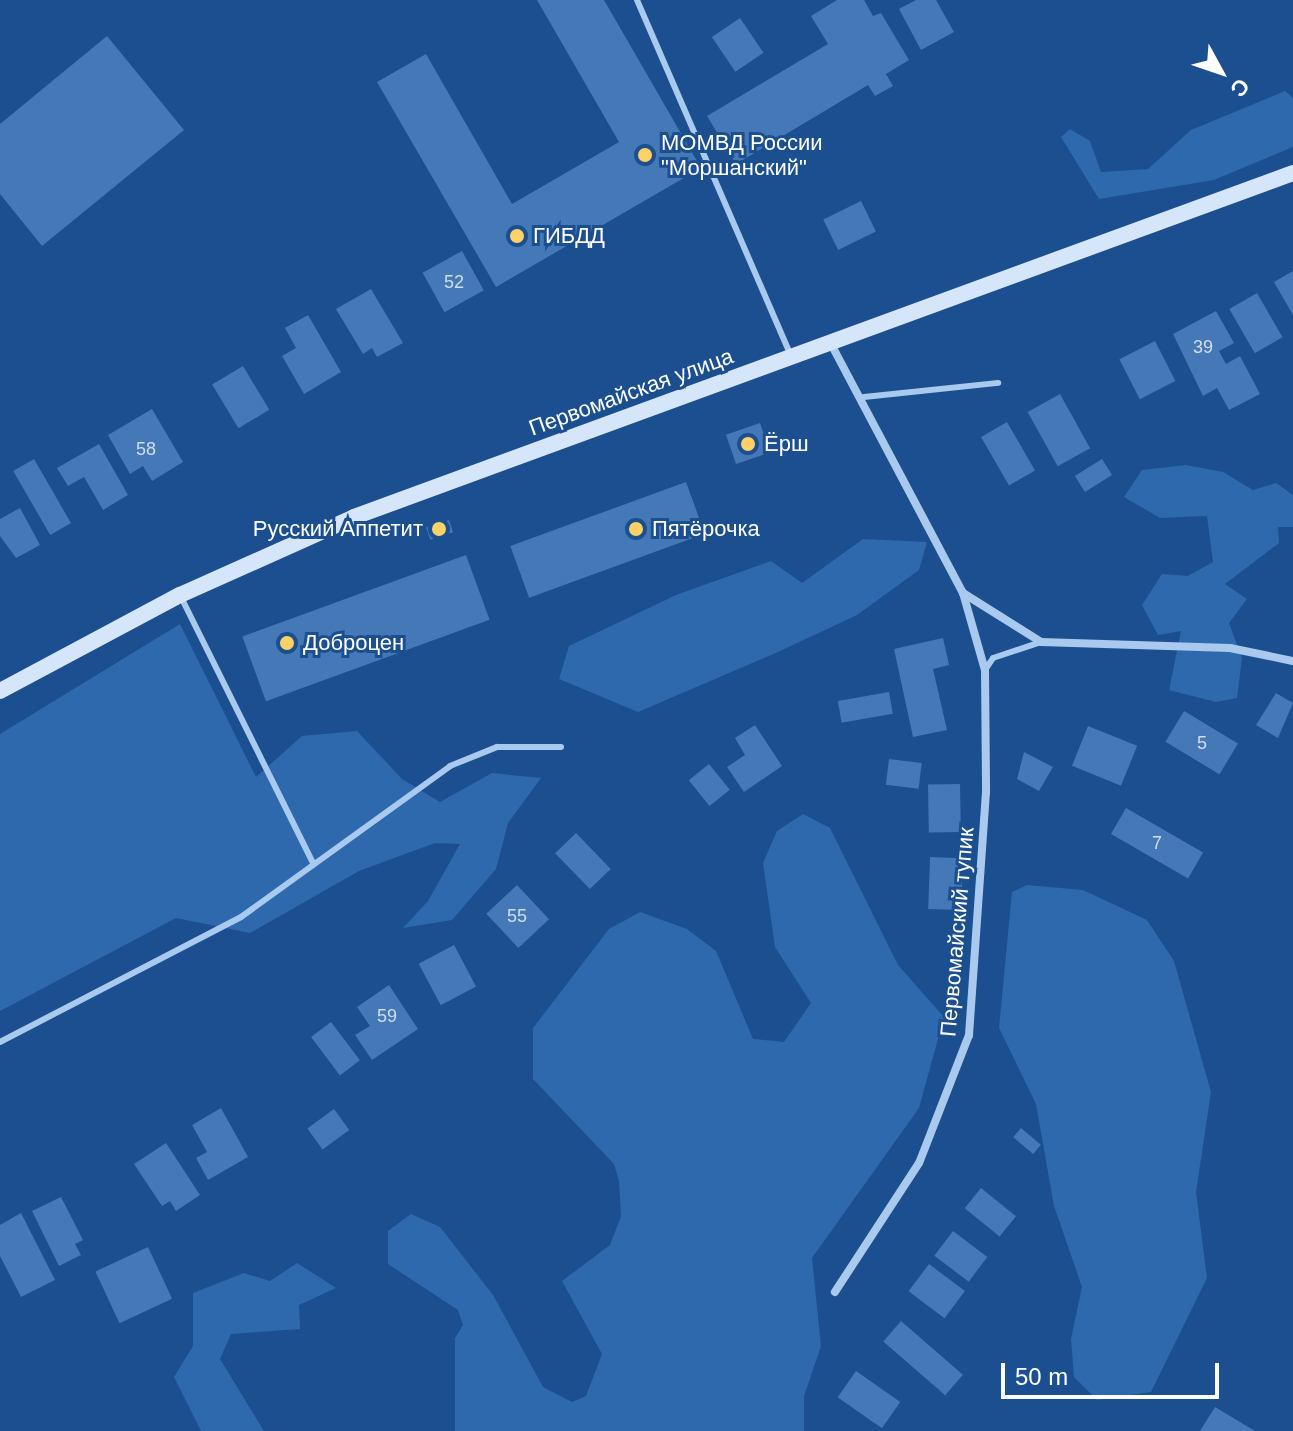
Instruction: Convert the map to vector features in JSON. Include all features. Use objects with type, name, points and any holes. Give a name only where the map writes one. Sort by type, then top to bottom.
[{"type":"main road","name":"Первомайская улица","points":[[0,691],[180,595],[354,517],[1293,173]]},
{"type":"street","name":"Первомайский тупик","points":[[830,342],[864,397],[963,593],[985,670],[986,792],[969,1035],[919,1163],[835,1292]]},
{"type":"street","points":[[963,593],[1041,642],[1230,648],[1293,661]]},
{"type":"lane","points":[[637,0],[791,357]]},
{"type":"lane","points":[[864,397],[998,383]]},
{"type":"lane","points":[[180,595],[313,863]]},
{"type":"lane","points":[[985,670],[993,658],[1041,642]]},
{"type":"lane","points":[[0,1042],[241,917],[450,766],[497,747],[561,747]]},
{"type":"shaded area","points":[[1285,91],[1293,98],[1293,147],[1214,180],[1099,199],[1061,137],[1070,129],[1090,141],[1101,172],[1148,169],[1191,130]]},
{"type":"shaded area","points":[[1186,465],[1223,472],[1253,490],[1276,483],[1293,495],[1293,527],[1278,527],[1279,543],[1225,584],[1247,599],[1229,623],[1242,658],[1237,698],[1216,702],[1169,690],[1181,631],[1158,635],[1142,605],[1162,574],[1188,576],[1213,562],[1207,516],[1160,518],[1124,497],[1142,470]]},
{"type":"shaded area","points":[[863,539],[927,542],[919,570],[857,615],[778,652],[638,712],[559,679],[569,646],[676,595],[771,561],[802,583]]},
{"type":"shaded area","points":[[180,624],[256,777],[302,736],[357,731],[402,779],[440,802],[492,773],[541,778],[508,823],[496,869],[452,920],[403,928],[428,901],[460,844],[435,843],[359,871],[250,933],[176,918],[0,1011],[0,734]]},
{"type":"shaded area","points":[[803,814],[830,828],[898,965],[944,1017],[919,1108],[812,1258],[821,1346],[804,1396],[804,1431],[455,1431],[455,1338],[463,1325],[458,1310],[388,1264],[388,1231],[411,1214],[440,1227],[493,1295],[543,1387],[572,1402],[586,1396],[602,1354],[562,1281],[610,1245],[621,1216],[619,1181],[614,1164],[533,1079],[533,1028],[609,929],[640,912],[687,929],[716,951],[753,1039],[784,1042],[811,1003],[775,947],[763,863],[777,831]]},
{"type":"shaded area","points":[[1027,885],[1083,890],[1147,920],[1174,961],[1211,1092],[1196,1192],[1207,1278],[1151,1392],[1097,1400],[1074,1377],[1071,1339],[1082,1287],[1054,1206],[1036,1104],[999,1028],[1012,892]]},
{"type":"shaded area","points":[[297,1263],[336,1288],[299,1305],[300,1329],[231,1334],[220,1359],[264,1431],[201,1431],[174,1377],[193,1346],[193,1293],[244,1273],[270,1281]]},
{"type":"building","name":"МОМВД России \"Моршанский\"","points":[[537,0],[604,0],[701,168],[496,287],[377,82],[426,54],[512,204],[619,142]]},
{"type":"building","points":[[837,0],[864,0],[873,16],[881,13],[909,60],[886,74],[893,86],[875,96],[868,85],[736,164],[707,116],[828,44],[811,16]]},
{"type":"building","points":[[916,0],[936,0],[954,32],[921,50],[899,9]]},
{"type":"building","points":[[740,18],[763,53],[735,72],[712,37]]},
{"type":"building","points":[[107,36],[184,130],[42,246],[0,194],[0,124]]},
{"type":"building","points":[[861,201],[876,232],[838,250],[823,219]]},
{"type":"building","points":[[462,251],[484,290],[444,312],[423,273]]},
{"type":"building","points":[[1293,271],[1293,315],[1274,282]]},
{"type":"building","points":[[371,289],[403,343],[377,357],[372,348],[363,354],[336,309]]},
{"type":"building","points":[[1257,293],[1282,337],[1255,353],[1229,309]]},
{"type":"building","points":[[1216,311],[1234,343],[1219,351],[1226,364],[1240,356],[1260,394],[1229,410],[1217,388],[1203,396],[1173,334]]},
{"type":"building","points":[[308,315],[341,372],[304,394],[282,356],[296,348],[285,328]]},
{"type":"building","points":[[1155,341],[1175,381],[1140,399],[1119,359]]},
{"type":"building","points":[[243,366],[269,410],[238,428],[212,385]]},
{"type":"building","points":[[1060,394],[1090,448],[1058,466],[1028,412]]},
{"type":"building","points":[[152,409],[183,462],[152,481],[143,466],[130,474],[108,435]]},
{"type":"building","points":[[1007,422],[1035,470],[1009,485],[981,437]]},
{"type":"building","name":"Ёрш","points":[[760,423],[770,452],[736,464],[726,435]]},
{"type":"building","points":[[99,444],[128,495],[103,510],[84,477],[68,486],[57,468]]},
{"type":"building","points":[[34,459],[71,523],[50,535],[13,471]]},
{"type":"building","points":[[1102,459],[1112,475],[1085,492],[1075,476]]},
{"type":"building","points":[[686,482],[705,534],[529,598],[510,546]]},
{"type":"building","points":[[20,508],[40,545],[16,558],[0,536],[0,519]]},
{"type":"building","name":"Русский Аппетит","points":[[449,520],[453,532],[430,540],[426,527]]},
{"type":"building","points":[[466,555],[490,620],[266,701],[242,636]]},
{"type":"building","points":[[943,638],[949,665],[933,669],[947,730],[913,737],[894,649]]},
{"type":"building","points":[[889,692],[893,714],[842,723],[838,701]]},
{"type":"building","points":[[1276,693],[1293,703],[1278,738],[1256,725]]},
{"type":"building","points":[[1184,711],[1238,743],[1219,774],[1165,742]]},
{"type":"building","points":[[755,725],[782,766],[744,792],[727,767],[745,755],[735,738]]},
{"type":"building","points":[[1088,726],[1137,746],[1121,786],[1072,766]]},
{"type":"building","points":[[1024,752],[1053,767],[1039,791],[1017,779]]},
{"type":"building","points":[[889,759],[922,763],[919,789],[886,785]]},
{"type":"building","points":[[709,764],[730,790],[710,806],[689,780]]},
{"type":"building","points":[[960,784],[961,832],[929,833],[928,785]]},
{"type":"building","points":[[1126,808],[1203,852],[1188,878],[1111,834]]},
{"type":"building","points":[[576,833],[611,869],[590,889],[555,853]]},
{"type":"building","points":[[930,857],[963,858],[961,910],[928,909]]},
{"type":"building","points":[[517,885],[549,919],[518,948],[486,914]]},
{"type":"building","points":[[454,945],[476,986],[441,1005],[419,964]]},
{"type":"building","points":[[389,985],[418,1029],[372,1060],[355,1035],[370,1026],[357,1007]]},
{"type":"building","points":[[331,1022],[360,1060],[340,1075],[311,1037]]},
{"type":"building","points":[[221,1108],[248,1157],[208,1180],[196,1158],[207,1152],[192,1125]]},
{"type":"building","points":[[334,1109],[349,1130],[323,1149],[307,1128]]},
{"type":"building","points":[[1021,1128],[1041,1145],[1033,1154],[1013,1137]]},
{"type":"building","points":[[166,1143],[200,1195],[176,1211],[170,1201],[162,1206],[134,1164]]},
{"type":"building","points":[[981,1188],[1016,1216],[1000,1237],[965,1208]]},
{"type":"building","points":[[61,1197],[83,1240],[75,1244],[81,1255],[59,1266],[32,1211]]},
{"type":"building","points":[[21,1213],[55,1280],[21,1297],[0,1256],[0,1225]]},
{"type":"building","points":[[953,1231],[987,1257],[969,1282],[934,1256]]},
{"type":"building","points":[[148,1247],[172,1299],[120,1323],[95,1272]]},
{"type":"building","points":[[929,1264],[965,1291],[944,1318],[909,1291]]},
{"type":"building","points":[[901,1321],[963,1375],[945,1395],[883,1341]]},
{"type":"building","points":[[856,1371],[900,1402],[882,1428],[838,1397]]},
{"type":"building","points":[[1215,1407],[1255,1431],[1200,1431]]},
{"type":"place","name":"МОМВД России \"Моршанский\"","points":[[645,155]]},
{"type":"place","name":"ГИБДД","points":[[517,236]]},
{"type":"place","name":"Ёрш","points":[[748,444]]},
{"type":"place","name":"Русский Аппетит","points":[[439,529]]},
{"type":"place","name":"Пятёрочка","points":[[636,529]]},
{"type":"place","name":"Доброцен","points":[[287,643]]}]
